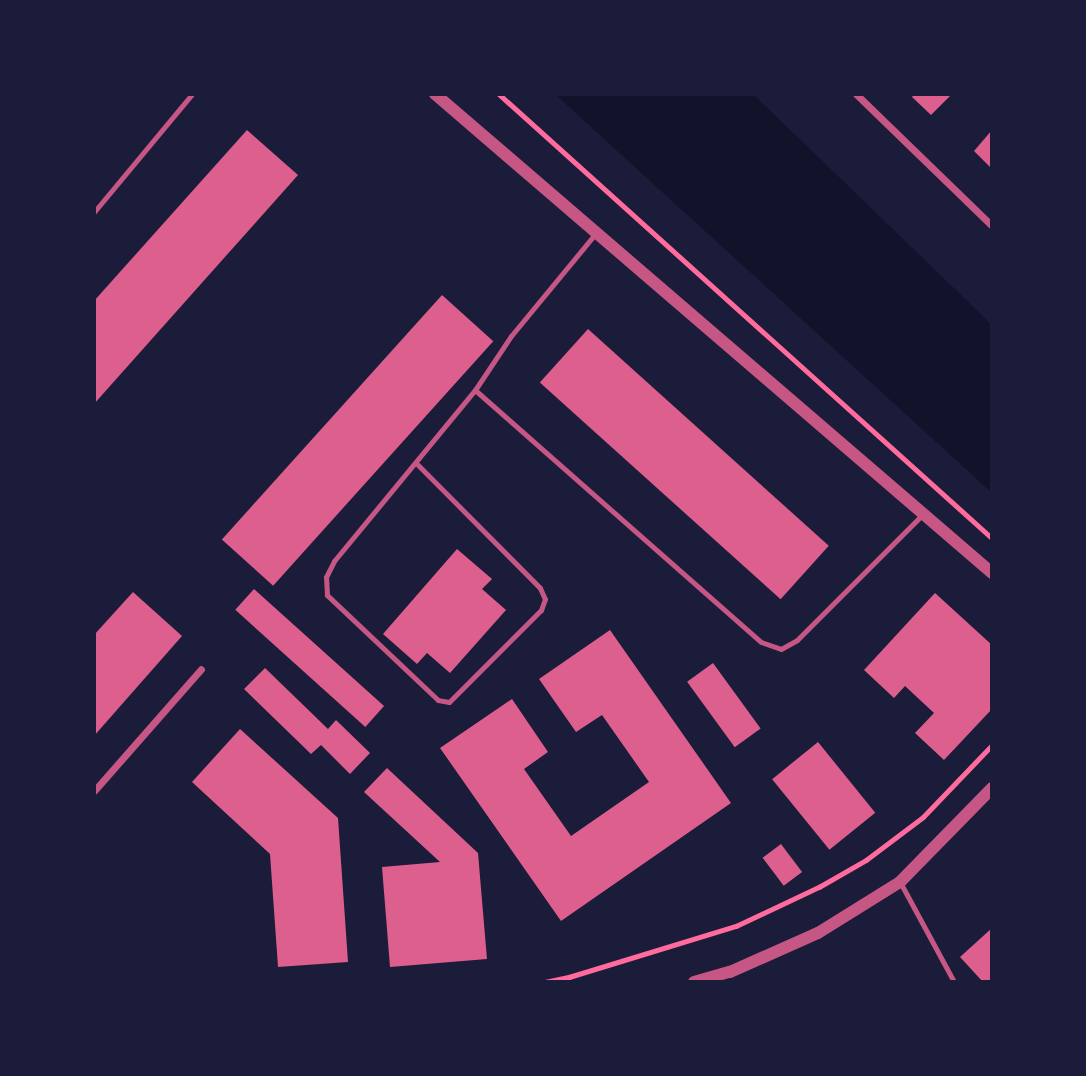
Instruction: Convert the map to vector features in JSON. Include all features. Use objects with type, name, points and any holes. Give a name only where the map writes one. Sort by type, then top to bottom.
[{"type":"street","points":[[435,94],[992,573]]},
{"type":"street","points":[[856,94],[992,226]]},
{"type":"street","points":[[94,791],[201,669]]},
{"type":"street","points":[[694,982],[730,972],[818,933],[900,882],[992,788]]},
{"type":"lane","points":[[94,212],[192,94]]},
{"type":"lane","points":[[416,463],[540,588],[545,598],[541,610],[449,702],[438,700],[327,595],[326,577],[334,561],[475,390],[511,336],[595,234]]},
{"type":"lane","points":[[475,390],[761,642],[781,649],[797,640],[923,514]]},
{"type":"lane","points":[[900,882],[954,982]]},
{"type":"path","points":[[499,94],[992,538]]},
{"type":"path","points":[[545,982],[736,926],[819,887],[866,860],[923,817],[992,745]]},
{"type":"shaded area","points":[[556,95],[754,95],[991,324],[991,492]]},
{"type":"building","points":[[914,94],[950,96],[931,115],[912,97]]},
{"type":"building","points":[[247,130],[298,175],[94,404],[94,301]]},
{"type":"building","points":[[992,130],[992,169],[974,151]]},
{"type":"building","points":[[442,295],[493,341],[273,586],[222,539]]},
{"type":"building","points":[[588,329],[829,546],[781,599],[540,383]]},
{"type":"building","points":[[457,549],[492,579],[482,589],[506,610],[450,673],[427,653],[417,664],[383,634]]},
{"type":"building","points":[[254,589],[384,706],[365,727],[235,610]]},
{"type":"building","points":[[133,592],[182,636],[94,736],[94,635]]},
{"type":"building","points":[[935,593],[992,645],[992,709],[944,760],[915,733],[934,713],[905,686],[894,698],[864,670]]},
{"type":"building","points":[[610,630],[731,803],[561,921],[440,748],[512,699],[548,752],[524,769],[571,836],[649,782],[602,715],[576,732],[539,679]]},
{"type":"building","points":[[713,663],[761,729],[735,747],[687,682]]},
{"type":"building","points":[[265,668],[328,729],[336,720],[370,753],[350,774],[321,745],[311,754],[244,689]]},
{"type":"building","points":[[240,729],[338,818],[348,962],[278,967],[270,854],[192,782]]},
{"type":"building","points":[[818,742],[875,813],[829,850],[772,779]]},
{"type":"building","points":[[387,768],[478,853],[487,959],[390,967],[382,867],[440,862],[364,792]]},
{"type":"building","points":[[781,844],[802,872],[784,886],[763,858]]},
{"type":"building","points":[[992,928],[992,982],[983,982],[960,957]]}]
